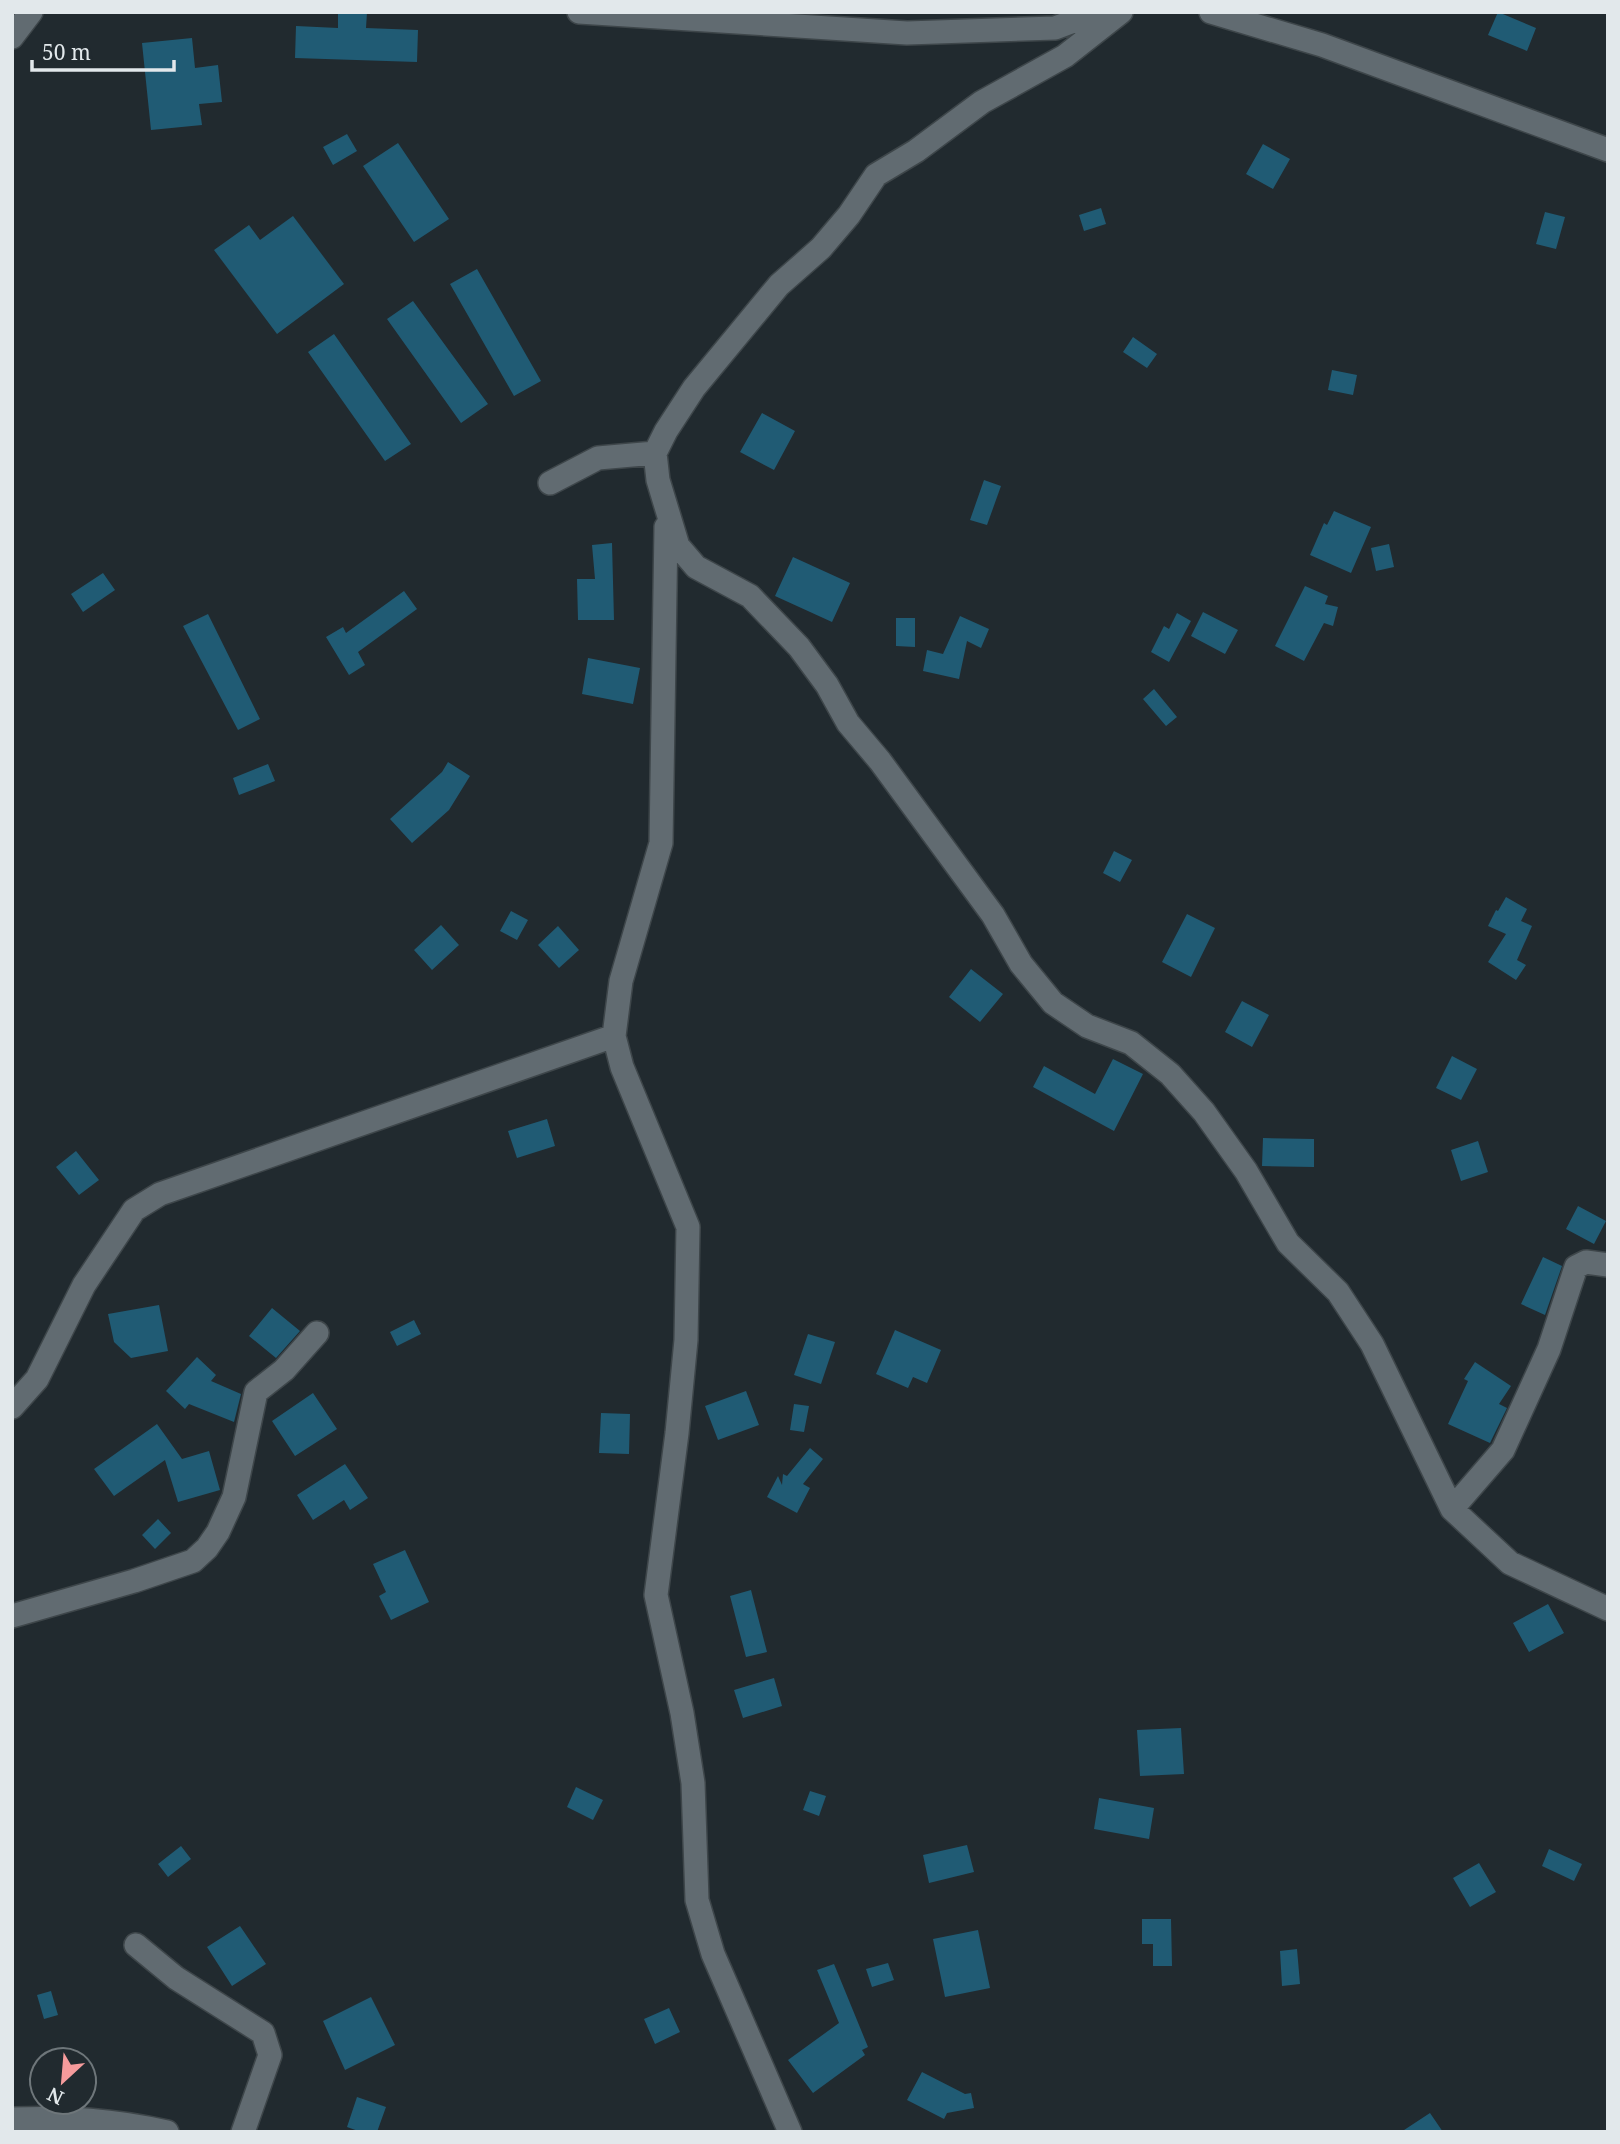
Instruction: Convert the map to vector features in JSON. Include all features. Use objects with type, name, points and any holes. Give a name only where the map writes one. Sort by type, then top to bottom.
[{"type":"street","points":[[12,37],[31,12]]},
{"type":"street","points":[[579,12],[906,33],[1055,29],[1087,16],[1090,12]]},
{"type":"street","points":[[1121,12],[1065,56],[982,102],[916,151],[876,175],[821,248],[779,285],[694,388],[655,453],[658,480],[678,546],[696,567],[750,596],[799,647],[827,685],[848,723],[993,915],[1021,964],[1053,1003],[1087,1026],[1131,1043],[1170,1074],[1204,1112],[1246,1171],[1288,1243],[1338,1292],[1372,1344],[1452,1509],[1510,1563],[1608,1609]]},
{"type":"street","points":[[1211,12],[1322,45],[1608,150]]},
{"type":"street","points":[[550,483],[598,458],[655,453]]},
{"type":"street","points":[[666,500],[661,843],[621,982],[614,1035],[622,1067],[688,1227],[686,1340],[656,1595],[682,1713],[693,1783],[697,1900],[713,1954],[790,2132]]},
{"type":"street","points":[[12,1406],[37,1379],[84,1285],[134,1210],[160,1194],[614,1035]]},
{"type":"street","points":[[1452,1509],[1503,1450],[1527,1392],[1549,1349],[1576,1267],[1586,1262],[1608,1265]]},
{"type":"street","points":[[12,1615],[134,1581],[193,1561],[218,1532],[234,1497],[256,1392],[284,1370],[317,1333]]},
{"type":"street","points":[[135,1945],[176,1978],[264,2034],[270,2055],[243,2132]]},
{"type":"street","points":[[12,2119],[121,2121],[167,2132]]},
{"type":"building","points":[[338,12],[367,12],[366,28],[418,30],[417,62],[295,58],[296,26],[338,28]]},
{"type":"building","points":[[1498,12],[1536,28],[1527,51],[1488,35]]},
{"type":"building","points":[[192,38],[195,68],[218,65],[222,102],[199,104],[202,125],[151,130],[142,43]]},
{"type":"building","points":[[347,134],[357,151],[333,165],[323,147]]},
{"type":"building","points":[[398,143],[449,219],[414,242],[363,166]]},
{"type":"building","points":[[1263,144],[1290,159],[1273,189],[1246,174]]},
{"type":"building","points":[[1101,208],[1106,224],[1084,231],[1079,215]]},
{"type":"building","points":[[1545,212],[1565,217],[1556,249],[1536,244]]},
{"type":"building","points":[[293,216],[344,284],[277,334],[214,250],[249,225],[260,240]]},
{"type":"building","points":[[477,269],[541,381],[514,396],[450,284]]},
{"type":"building","points":[[413,301],[488,404],[461,423],[387,319]]},
{"type":"building","points":[[334,334],[411,444],[385,461],[308,352]]},
{"type":"building","points":[[1133,337],[1157,354],[1147,368],[1123,352]]},
{"type":"building","points":[[1332,370],[1357,375],[1353,395],[1328,390]]},
{"type":"building","points":[[762,413],[795,431],[774,470],[740,452]]},
{"type":"building","points":[[984,480],[1001,486],[987,525],[970,520]]},
{"type":"building","points":[[1334,511],[1371,527],[1351,573],[1310,555],[1324,523],[1327,525]]},
{"type":"building","points":[[612,543],[614,620],[578,620],[577,579],[595,579],[592,545]]},
{"type":"building","points":[[1389,544],[1394,567],[1376,571],[1371,548]]},
{"type":"building","points":[[793,557],[850,583],[832,622],[775,596]]},
{"type":"building","points":[[103,573],[115,590],[83,612],[71,594]]},
{"type":"building","points":[[1305,586],[1328,596],[1325,604],[1338,607],[1333,626],[1324,623],[1304,661],[1275,646]]},
{"type":"building","points":[[404,591],[417,609],[358,652],[365,665],[349,675],[326,637],[343,627],[346,633]]},
{"type":"building","points":[[1203,612],[1238,630],[1225,654],[1191,636]]},
{"type":"building","points":[[1177,613],[1191,621],[1169,662],[1151,652],[1164,626],[1169,629]]},
{"type":"building","points":[[208,614],[260,719],[238,730],[183,626]]},
{"type":"building","points":[[960,616],[989,629],[981,648],[967,641],[959,679],[923,671],[927,650],[943,654]]},
{"type":"building","points":[[896,618],[915,618],[915,647],[896,646]]},
{"type":"building","points":[[588,658],[640,668],[633,704],[582,694]]},
{"type":"building","points":[[1154,689],[1177,717],[1166,726],[1143,699]]},
{"type":"building","points":[[448,762],[470,776],[449,810],[412,843],[390,819],[442,772]]},
{"type":"building","points":[[268,764],[275,781],[239,795],[233,778]]},
{"type":"building","points":[[1114,851],[1132,860],[1120,882],[1103,873]]},
{"type":"building","points":[[1506,897],[1527,909],[1521,921],[1532,926],[1517,960],[1526,965],[1516,980],[1488,962],[1506,934],[1488,926]]},
{"type":"building","points":[[511,911],[528,920],[517,940],[500,931]]},
{"type":"building","points":[[1187,914],[1215,928],[1191,977],[1162,962]]},
{"type":"building","points":[[441,925],[459,945],[432,970],[414,950]]},
{"type":"building","points":[[558,926],[579,950],[559,968],[538,945]]},
{"type":"building","points":[[971,969],[1003,994],[980,1022],[949,997]]},
{"type":"building","points":[[1242,1001],[1269,1015],[1252,1047],[1225,1032]]},
{"type":"building","points":[[1452,1056],[1477,1069],[1461,1100],[1436,1088]]},
{"type":"building","points":[[1113,1059],[1143,1074],[1114,1131],[1033,1087],[1044,1066],[1095,1094]]},
{"type":"building","points":[[547,1119],[555,1146],[517,1158],[508,1131]]},
{"type":"building","points":[[1263,1138],[1314,1139],[1314,1167],[1262,1166]]},
{"type":"building","points":[[1478,1141],[1488,1172],[1461,1181],[1451,1150]]},
{"type":"building","points":[[76,1151],[99,1180],[79,1195],[56,1167]]},
{"type":"building","points":[[1578,1206],[1606,1221],[1594,1244],[1566,1229]]},
{"type":"building","points":[[1543,1257],[1562,1266],[1545,1315],[1521,1304]]},
{"type":"building","points":[[159,1305],[168,1351],[131,1358],[114,1342],[108,1314]]},
{"type":"building","points":[[272,1308],[300,1331],[276,1358],[249,1336]]},
{"type":"building","points":[[414,1320],[421,1334],[397,1346],[390,1332]]},
{"type":"building","points":[[895,1330],[941,1350],[927,1383],[913,1377],[908,1388],[876,1374]]},
{"type":"building","points":[[808,1334],[835,1342],[821,1384],[794,1375]]},
{"type":"building","points":[[197,1357],[216,1375],[211,1381],[241,1394],[234,1422],[189,1404],[185,1409],[166,1391]]},
{"type":"building","points":[[1475,1362],[1511,1386],[1499,1404],[1507,1408],[1490,1443],[1448,1424],[1468,1381],[1464,1379]]},
{"type":"building","points":[[746,1391],[759,1425],[718,1440],[705,1406]]},
{"type":"building","points":[[313,1393],[337,1429],[295,1456],[272,1421]]},
{"type":"building","points":[[794,1404],[809,1406],[804,1432],[790,1430]]},
{"type":"building","points":[[601,1413],[630,1414],[629,1454],[599,1453]]},
{"type":"building","points":[[157,1424],[182,1459],[209,1451],[220,1490],[178,1502],[165,1460],[114,1496],[94,1469]]},
{"type":"building","points":[[810,1448],[823,1459],[803,1484],[810,1488],[797,1513],[767,1497],[778,1476],[782,1485],[783,1474],[787,1476]]},
{"type":"building","points":[[345,1464],[368,1498],[350,1510],[344,1500],[313,1520],[297,1495]]},
{"type":"building","points":[[158,1519],[171,1533],[155,1549],[142,1535]]},
{"type":"building","points":[[405,1550],[429,1602],[391,1620],[379,1596],[386,1592],[373,1564]]},
{"type":"building","points":[[751,1590],[767,1652],[746,1657],[730,1596]]},
{"type":"building","points":[[1548,1604],[1564,1633],[1529,1652],[1513,1623]]},
{"type":"building","points":[[774,1678],[782,1706],[743,1718],[734,1690]]},
{"type":"building","points":[[1181,1728],[1184,1774],[1140,1776],[1137,1730]]},
{"type":"building","points":[[576,1787],[603,1800],[593,1820],[567,1807]]},
{"type":"building","points":[[810,1791],[826,1796],[819,1816],[803,1810]]},
{"type":"building","points":[[1099,1798],[1154,1808],[1149,1839],[1094,1829]]},
{"type":"building","points":[[967,1845],[974,1872],[929,1883],[923,1855]]},
{"type":"building","points":[[181,1846],[191,1859],[168,1877],[158,1864]]},
{"type":"building","points":[[1549,1849],[1582,1864],[1574,1881],[1542,1866]]},
{"type":"building","points":[[1479,1863],[1496,1892],[1470,1907],[1453,1878]]},
{"type":"building","points":[[1142,1919],[1171,1919],[1172,1966],[1153,1966],[1153,1944],[1142,1944]]},
{"type":"building","points":[[240,1926],[266,1964],[232,1986],[207,1947]]},
{"type":"building","points":[[978,1930],[990,1988],[945,1997],[933,1939]]},
{"type":"building","points":[[1297,1949],[1300,1984],[1282,1986],[1280,1951]]},
{"type":"building","points":[[888,1963],[894,1980],[872,1987],[866,1969]]},
{"type":"building","points":[[834,1964],[868,2047],[862,2050],[865,2055],[813,2093],[788,2060],[839,2023],[817,1970]]},
{"type":"building","points":[[51,1991],[58,2015],[44,2019],[37,1995]]},
{"type":"building","points":[[371,1997],[395,2045],[345,2070],[323,2021]]},
{"type":"building","points":[[669,2008],[680,2032],[655,2044],[644,2019]]},
{"type":"building","points":[[922,2072],[965,2094],[971,2093],[974,2108],[947,2113],[944,2119],[907,2100]]},
{"type":"building","points":[[357,2097],[386,2107],[377,2132],[361,2132],[347,2127]]},
{"type":"building","points":[[1430,2113],[1443,2132],[1401,2132]]}]
